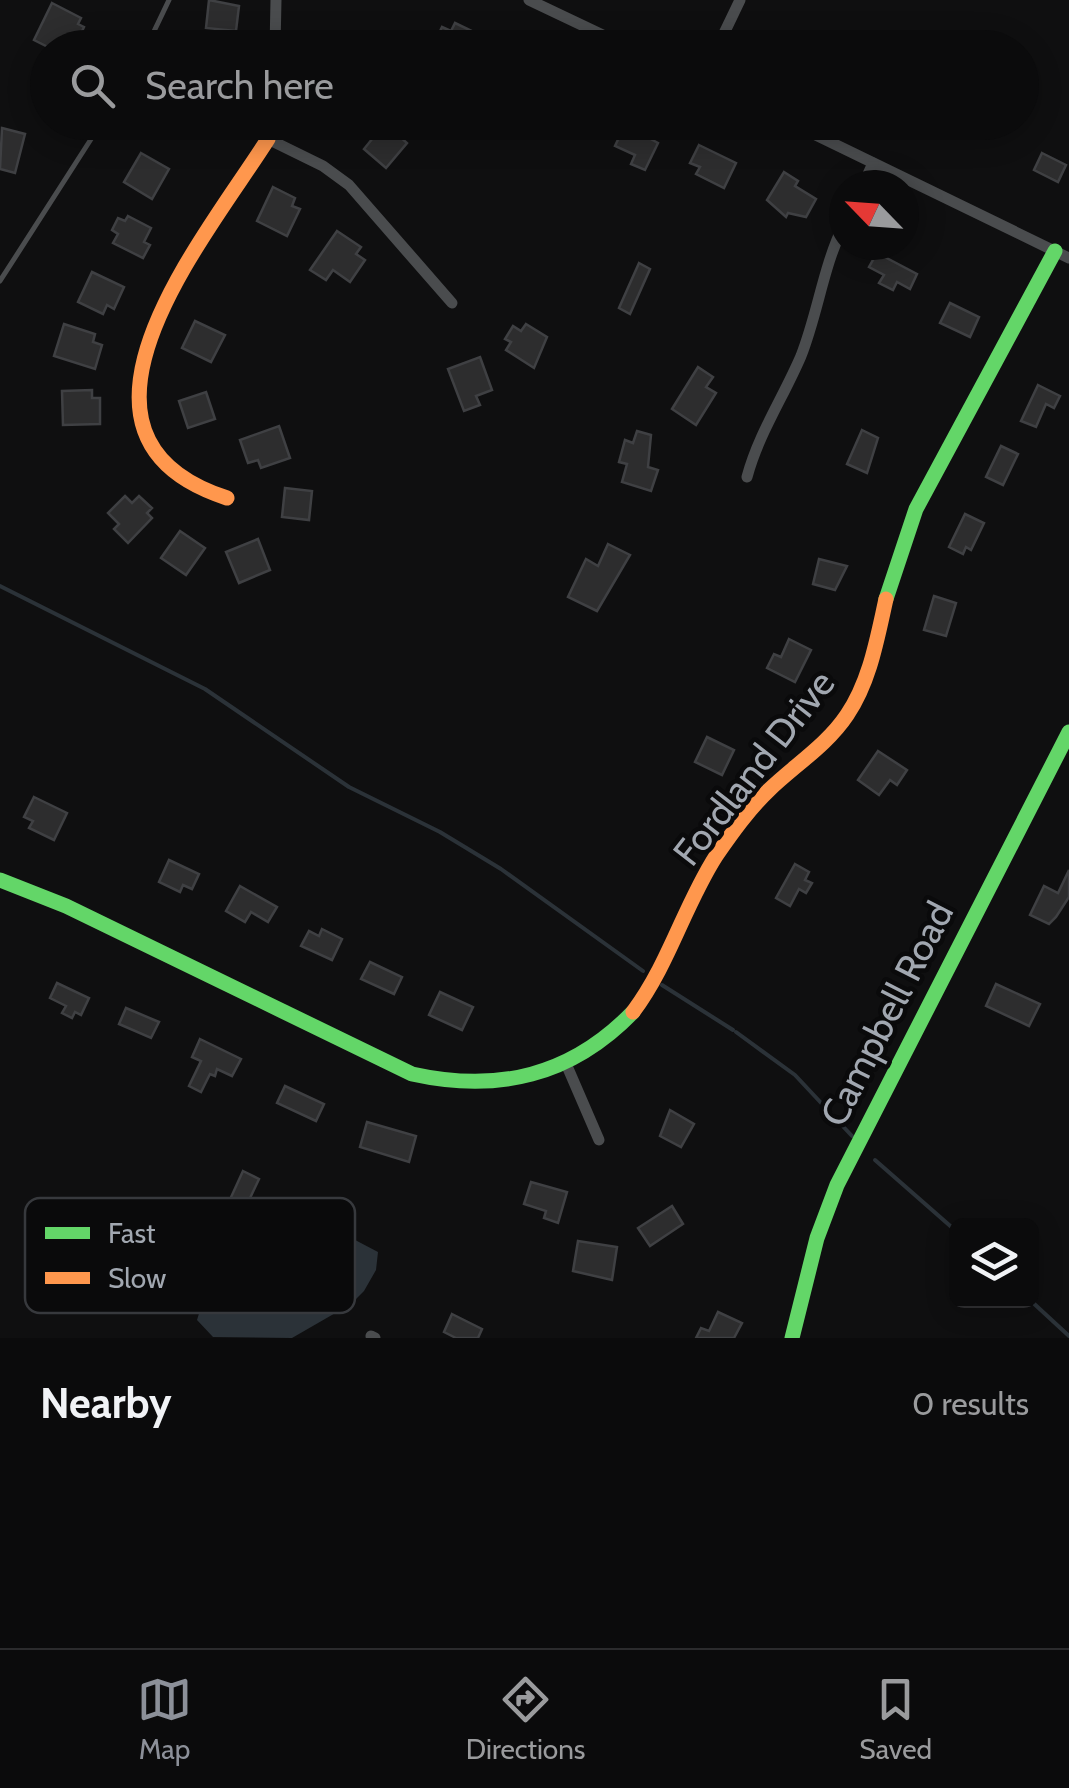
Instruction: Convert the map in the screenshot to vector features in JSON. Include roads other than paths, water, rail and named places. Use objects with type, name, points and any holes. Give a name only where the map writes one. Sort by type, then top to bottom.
[{"type":"street","points":[[275,30],[276,0]]},
{"type":"street","points":[[528,0],[592,30]]},
{"type":"street","points":[[726,30],[740,0]]},
{"type":"street","points":[[227,498],[191,489],[159,456],[142,420],[137,378],[143,344],[168,293],[263,140]]},
{"type":"street","points":[[283,140],[350,185],[452,303]]},
{"type":"street","points":[[826,140],[1062,254]]},
{"type":"street","points":[[870,170],[874,163]]},
{"type":"street","name":"Fordland Drive","points":[[0,880],[90,917],[412,1074],[459,1086],[490,1085],[518,1082],[567,1066],[610,1035],[644,999],[716,857],[769,790],[820,747],[850,710],[869,668],[892,571],[910,520],[1062,254]]},
{"type":"street","points":[[746,476],[757,438],[801,356],[829,258]]},
{"type":"street","name":"Campbell Road","points":[[792,1338],[817,1238],[837,1185],[1069,732]]},
{"type":"street","points":[[567,1066],[599,1140]]},
{"type":"lane","points":[[155,30],[170,0]]},
{"type":"lane","points":[[0,281],[90,140]]},
{"type":"waterway","points":[[0,586],[205,689],[349,787],[440,832],[501,869],[643,971]]},
{"type":"waterway","points":[[662,985],[733,1030]]},
{"type":"waterway","points":[[736,1032],[795,1075],[852,1136]]},
{"type":"waterway","points":[[875,1160],[949,1225]]},
{"type":"waterway","points":[[1039,1308],[1069,1336]]}]
